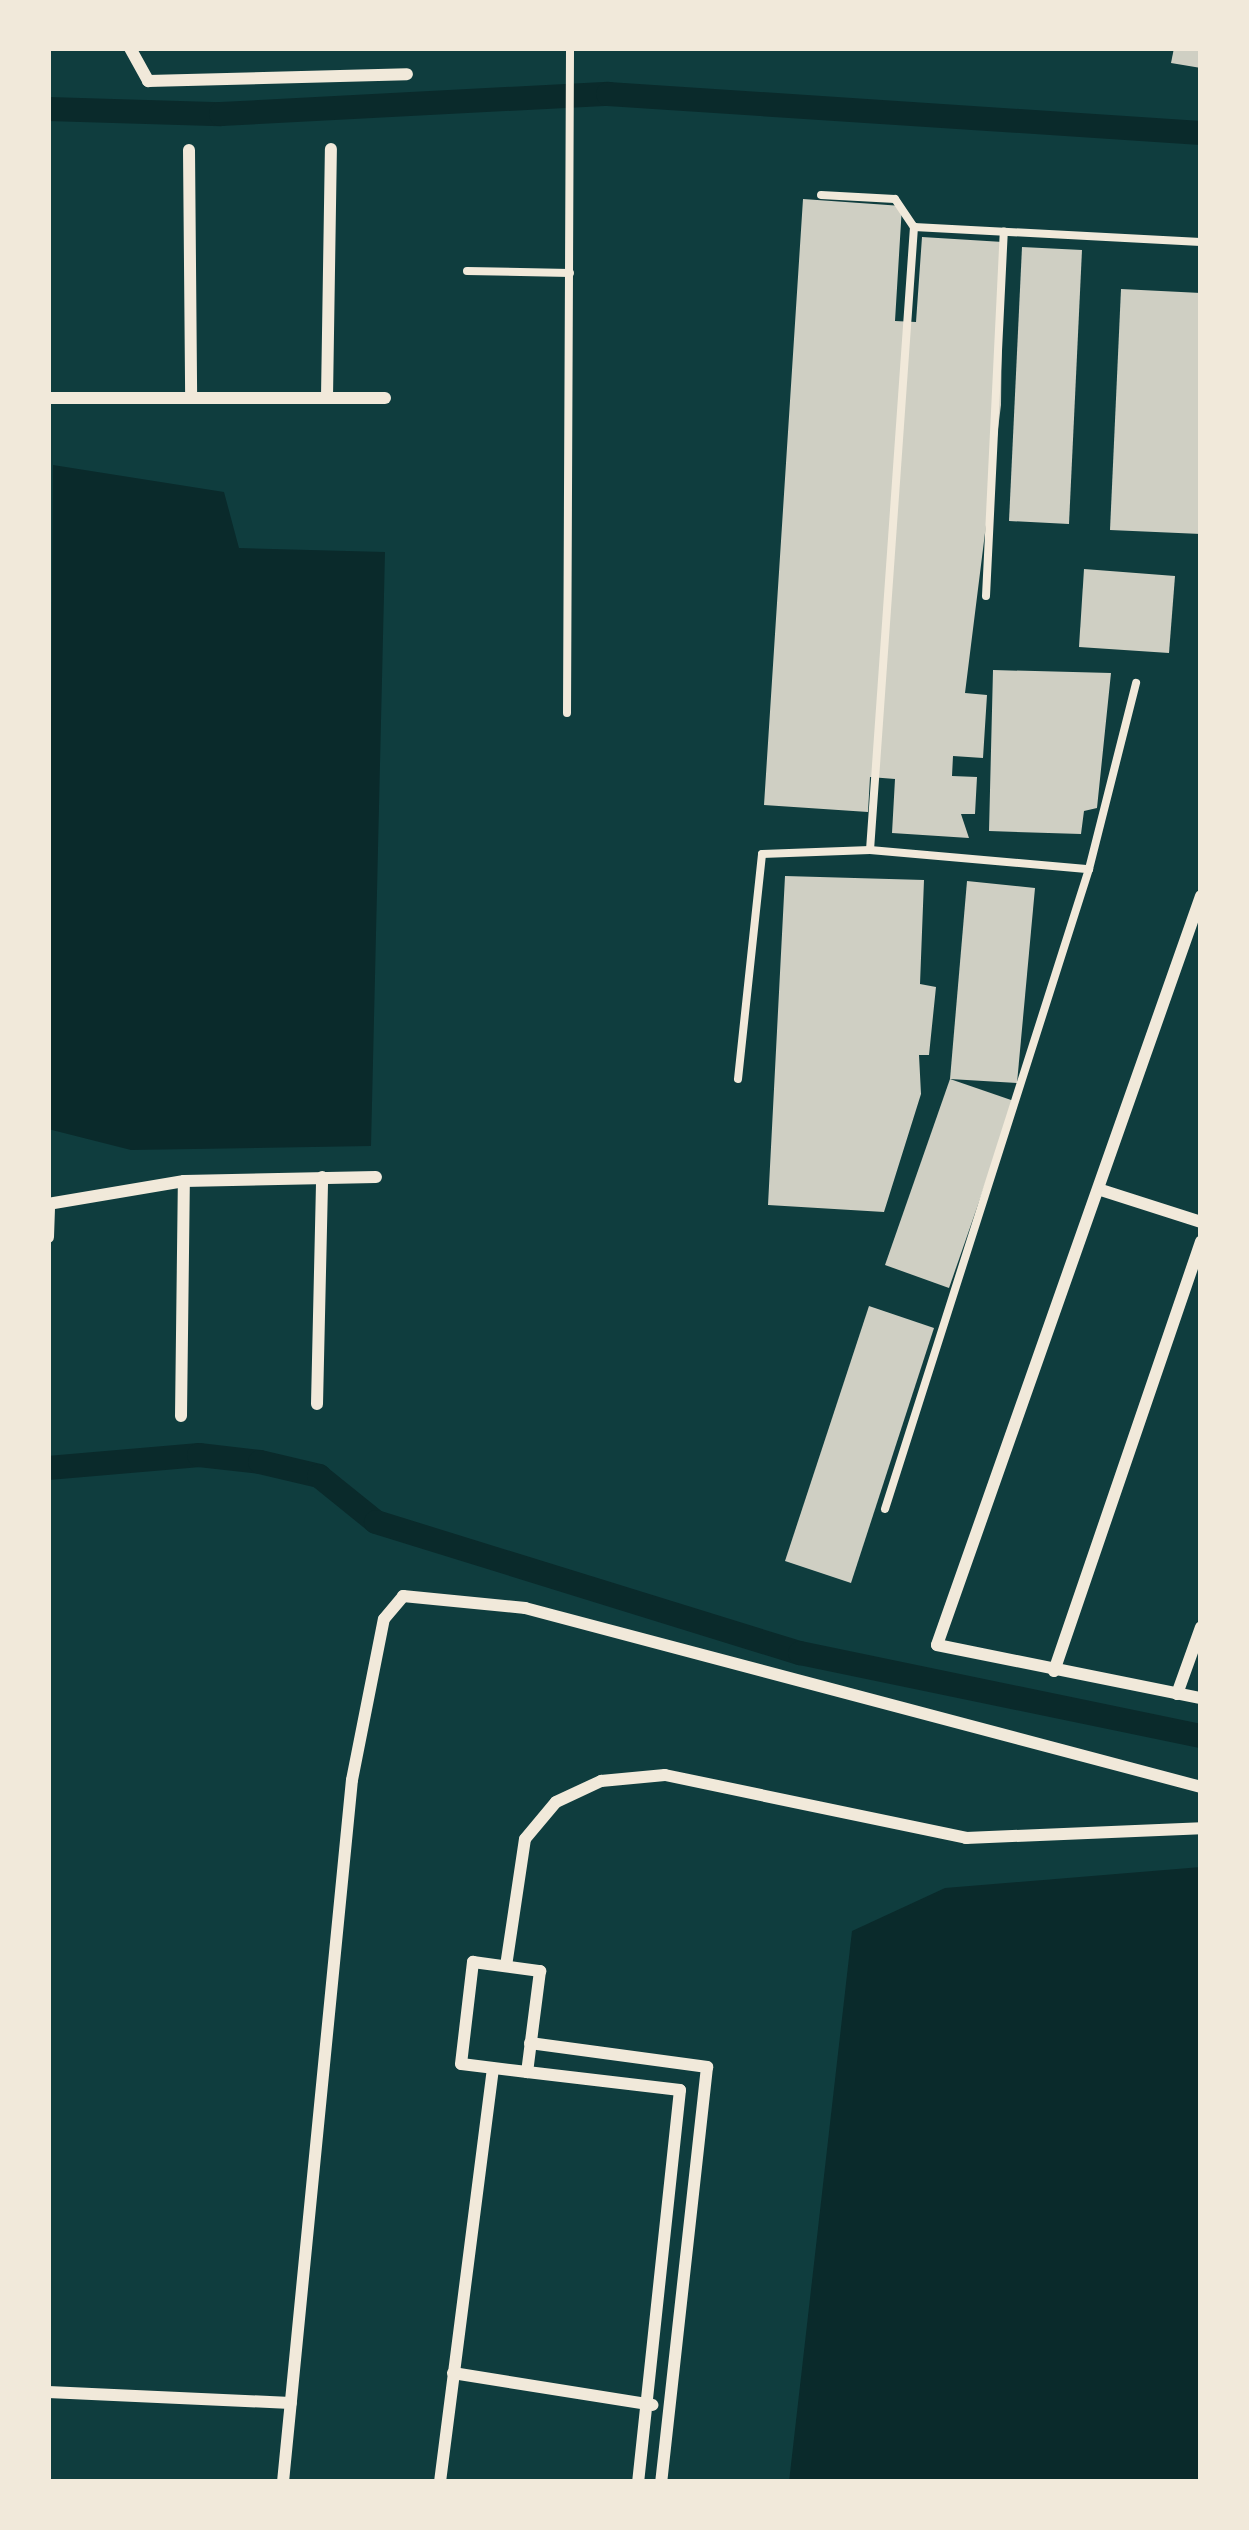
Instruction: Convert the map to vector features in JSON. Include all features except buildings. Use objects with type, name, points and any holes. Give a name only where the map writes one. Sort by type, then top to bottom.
[{"type":"street","points":[[130,48],[148,81],[407,74]]},
{"type":"street","points":[[327,397],[331,149]]},
{"type":"street","points":[[189,150],[191,396]]},
{"type":"street","points":[[48,398],[385,398]]},
{"type":"street","points":[[1201,896],[938,1646],[1201,1698]]},
{"type":"street","points":[[317,1404],[322,1177]]},
{"type":"street","points":[[48,1237],[48,1204],[184,1181],[376,1177]]},
{"type":"street","points":[[181,1416],[184,1181]]},
{"type":"street","points":[[1101,1190],[1201,1222]]},
{"type":"street","points":[[1054,1671],[1201,1241]]},
{"type":"street","points":[[284,2482],[352,1780],[384,1619],[403,1597],[525,1608],[1201,1787]]},
{"type":"street","points":[[1177,1694],[1201,1627]]},
{"type":"street","points":[[506,1966],[525,1839],[556,1802],[602,1781],[664,1775],[966,1838],[1201,1828]]},
{"type":"street","points":[[527,2072],[540,1971],[473,1962],[460,2064],[493,2068],[527,2072],[680,2090],[638,2482]]},
{"type":"street","points":[[530,2043],[706,2067],[665,2407],[662,2482]]},
{"type":"street","points":[[440,2482],[493,2068]]},
{"type":"street","points":[[679,2104],[701,2110]]},
{"type":"street","points":[[453,2373],[665,2407]]},
{"type":"street","points":[[48,2392],[291,2404]]},
{"type":"lane","points":[[567,712],[570,49]]},
{"type":"lane","points":[[821,195],[895,199],[914,226],[870,850]]},
{"type":"lane","points":[[914,226],[1201,242]]},
{"type":"lane","points":[[986,596],[1004,231]]},
{"type":"lane","points":[[466,271],[570,273]]},
{"type":"lane","points":[[885,1509],[1089,869],[1136,683]]},
{"type":"lane","points":[[738,1078],[754,867],[780,850],[870,850],[1089,869]]},
{"type":"water","points":[[53,465],[224,492],[239,548],[385,552],[371,1146],[131,1150],[48,1129]]},
{"type":"water","points":[[1201,1867],[1201,2482],[789,2482],[852,1931],[945,1888]]},
{"type":"waterway","points":[[48,109],[221,114],[608,94],[1201,133]]},
{"type":"waterway","points":[[48,1468],[199,1455],[260,1462],[319,1476],[376,1522],[800,1653],[1201,1736]]}]
